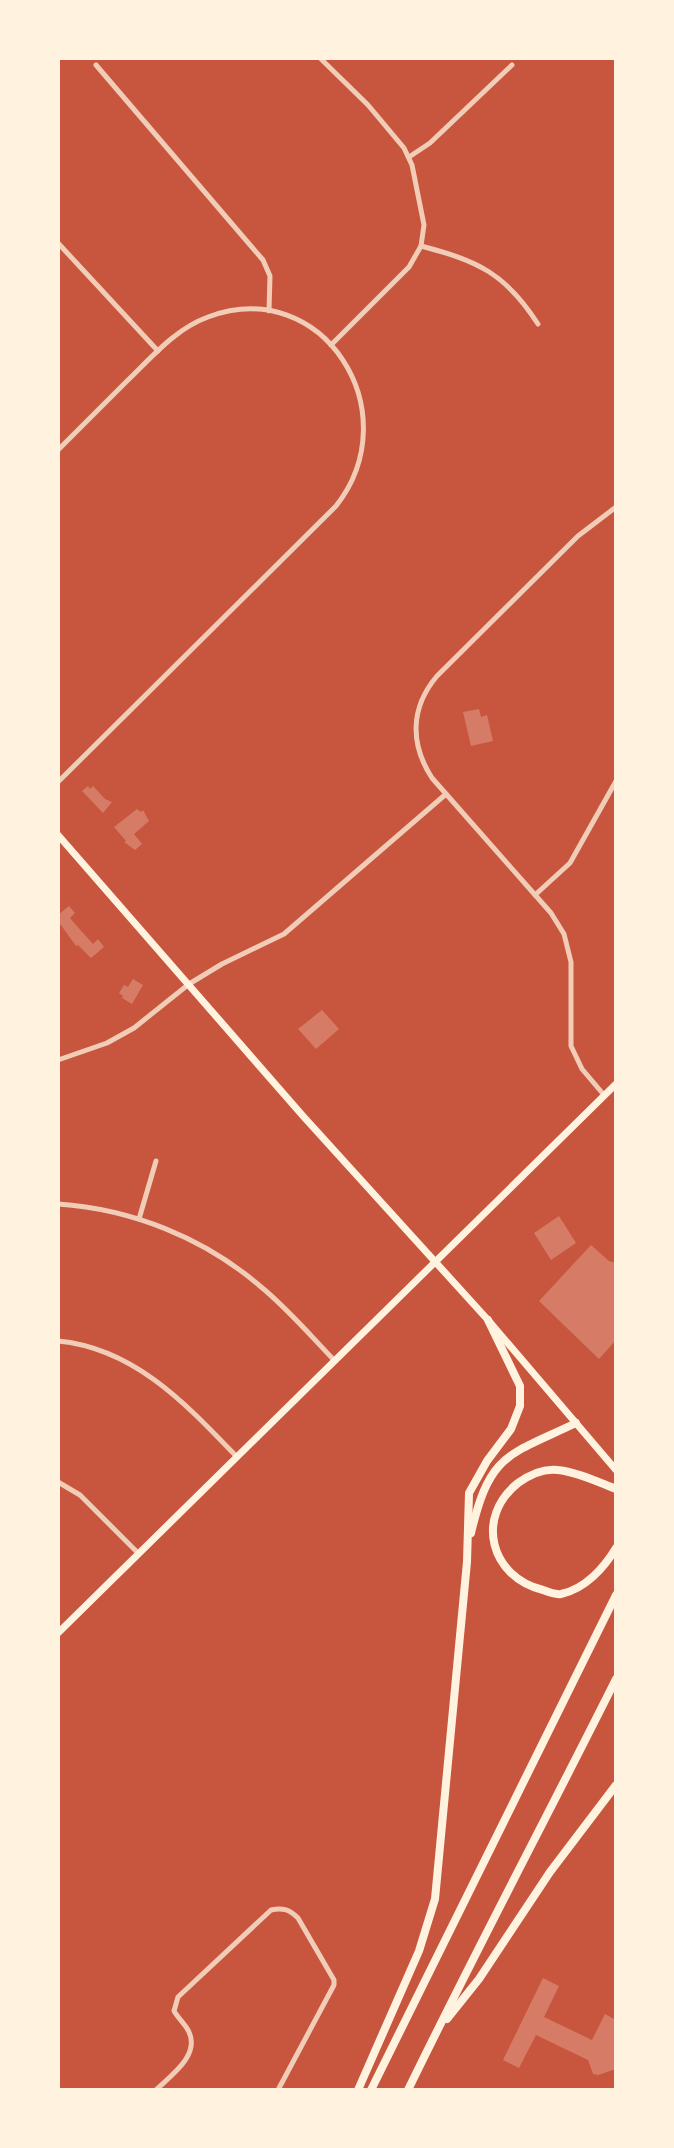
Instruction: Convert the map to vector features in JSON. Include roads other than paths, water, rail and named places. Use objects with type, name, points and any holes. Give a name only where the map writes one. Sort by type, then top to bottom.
[{"type":"highway","points":[[358,2090],[419,1951],[435,1899],[467,1551],[469,1493],[487,1461],[511,1429],[520,1406],[520,1386],[488,1320]]},
{"type":"highway","points":[[467,1551],[482,1493],[494,1470],[511,1454],[576,1423]]},
{"type":"highway","points":[[616,1489],[556,1469],[530,1474],[505,1494],[492,1519],[495,1548],[508,1572],[532,1588],[559,1594],[586,1583],[616,1548]]},
{"type":"highway","points":[[371,2090],[616,1595]]},
{"type":"highway","points":[[408,2090],[616,1679]]},
{"type":"highway","points":[[436,2032],[479,1979],[550,1872],[616,1785]]},
{"type":"main road","points":[[58,835],[488,1320],[616,1470]]},
{"type":"main road","points":[[58,1633],[616,1084]]},
{"type":"street","points":[[320,58],[398,139],[409,157],[424,225],[421,246],[409,267],[331,345]]},
{"type":"street","points":[[96,65],[263,260],[272,288],[269,311]]},
{"type":"street","points":[[409,157],[430,143],[512,65]]},
{"type":"street","points":[[58,243],[158,351]]},
{"type":"street","points":[[421,246],[463,257],[489,270],[512,289],[538,324]]},
{"type":"street","points":[[58,450],[183,329],[209,316],[240,310],[269,311],[306,325],[331,345],[355,382],[364,416],[362,457],[344,496],[58,782]]},
{"type":"street","points":[[604,1095],[582,1069],[571,1046],[571,962],[558,925],[446,794],[425,766],[416,743],[418,709],[429,685],[578,536],[616,507]]},
{"type":"street","points":[[535,895],[578,852],[616,781]]},
{"type":"street","points":[[58,1060],[99,1047],[134,1028],[189,984],[295,927],[446,794]]},
{"type":"street","points":[[139,1219],[156,1161]]},
{"type":"street","points":[[58,1204],[93,1208],[139,1219],[195,1242],[238,1268],[273,1297],[334,1360]]},
{"type":"street","points":[[58,1341],[96,1349],[130,1363],[149,1375],[236,1456]]},
{"type":"street","points":[[58,1482],[80,1495],[138,1553]]},
{"type":"street","points":[[156,2090],[189,2054],[189,2032],[174,2011],[178,1997],[271,1910],[285,1909],[298,1918],[334,1985],[278,2090]]}]
